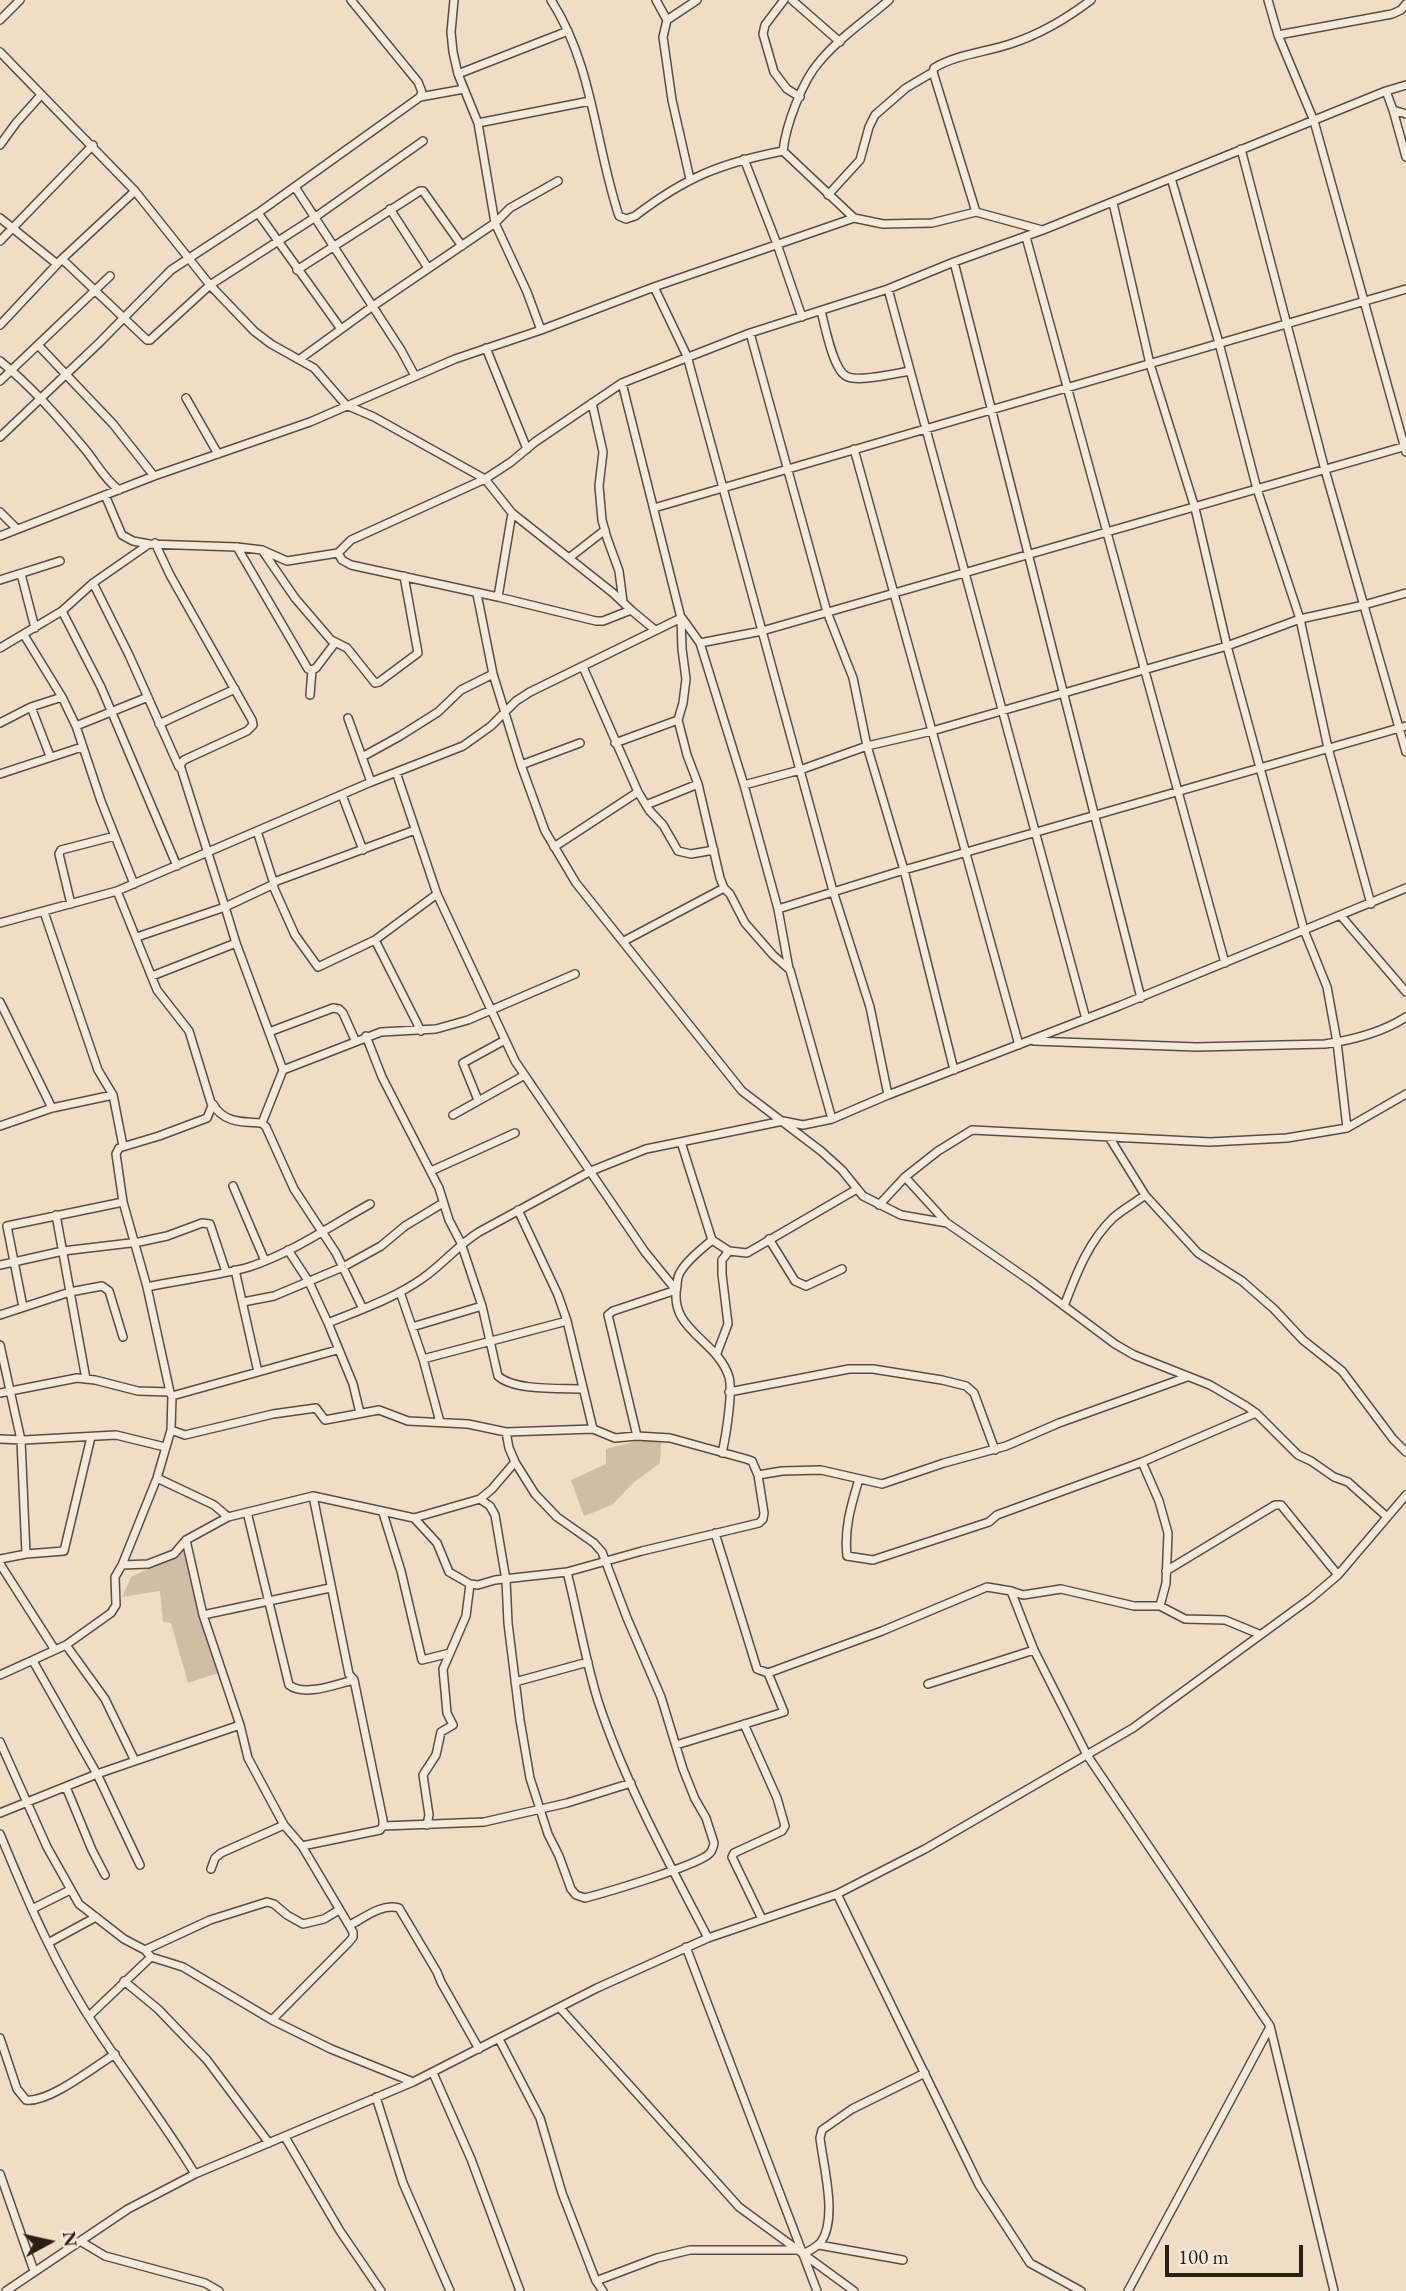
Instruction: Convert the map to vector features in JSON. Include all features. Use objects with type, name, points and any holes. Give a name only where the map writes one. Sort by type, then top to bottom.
[{"type":"street","points":[[0,20],[20,0]]},
{"type":"street","points":[[351,0],[418,82],[422,92],[420,97]]},
{"type":"street","points":[[454,0],[451,32],[453,52],[458,74],[478,123],[495,223],[541,330]]},
{"type":"street","points":[[551,0],[581,62],[610,186],[620,216],[626,219],[635,216],[690,179],[744,159],[783,151]]},
{"type":"street","points":[[656,0],[667,20],[663,37],[672,100],[690,179]]},
{"type":"street","points":[[667,20],[697,0]]},
{"type":"street","points":[[784,0],[765,25],[763,34],[774,72],[787,89],[800,97]]},
{"type":"street","points":[[792,0],[839,42]]},
{"type":"street","points":[[783,151],[785,137],[800,97],[818,63],[889,0]]},
{"type":"street","points":[[828,195],[860,160],[875,115],[906,88],[933,72],[937,66],[1014,43],[1065,20],[1091,0]]},
{"type":"street","points":[[700,643],[762,631],[1405,448],[1314,121],[1278,35],[1268,0]]},
{"type":"street","points":[[1278,35],[1392,14],[1406,4]]},
{"type":"street","points":[[458,74],[568,31]]},
{"type":"street","points":[[0,52],[135,191],[187,258],[254,331],[300,359],[323,377],[346,405],[374,417],[485,479],[512,513],[655,630]]},
{"type":"street","points":[[933,72],[976,212]]},
{"type":"street","points":[[105,495],[122,535],[127,539],[262,550],[287,561],[338,554],[351,540],[485,479],[622,383],[750,332],[888,289],[1026,237],[1406,85]]},
{"type":"street","points":[[0,437],[171,270],[187,258],[258,213],[420,97],[464,89]]},
{"type":"street","points":[[1386,91],[1406,157]]},
{"type":"street","points":[[0,145],[41,95]]},
{"type":"street","points":[[478,123],[590,101]]},
{"type":"street","points":[[1393,110],[1406,114]]},
{"type":"street","points":[[0,218],[96,290],[150,340],[210,285],[314,218],[423,142]]},
{"type":"street","points":[[0,241],[93,145]]},
{"type":"street","points":[[1241,149],[1325,470],[1403,727],[1406,751]]},
{"type":"street","points":[[783,151],[853,218]]},
{"type":"street","points":[[744,159],[802,317]]},
{"type":"street","points":[[1171,178],[1219,343],[1257,489],[1300,619],[1328,748],[1371,904]]},
{"type":"street","points":[[300,359],[495,223],[510,208],[558,181]]},
{"type":"street","points":[[295,187],[401,350],[415,376]]},
{"type":"street","points":[[0,325],[60,261],[135,191]]},
{"type":"street","points":[[298,270],[418,191],[423,191],[462,246]]},
{"type":"street","points":[[1114,203],[1150,364],[1195,508],[1227,646],[1304,930],[1327,987],[1337,1042],[1347,1128]]},
{"type":"street","points":[[390,209],[428,268]]},
{"type":"street","points":[[0,536],[154,476],[310,422],[486,348],[853,218],[883,224],[932,223],[976,212],[1043,230]]},
{"type":"street","points":[[258,213],[341,329]]},
{"type":"street","points":[[1026,237],[1226,963]]},
{"type":"street","points":[[954,262],[1141,998]]},
{"type":"street","points":[[0,381],[110,276]]},
{"type":"street","points":[[654,287],[687,356],[833,891],[870,1007],[888,1095]]},
{"type":"street","points":[[888,289],[1086,1019]]},
{"type":"street","points":[[654,508],[1406,289]]},
{"type":"street","points":[[821,311],[838,368],[846,377],[856,379],[911,371]]},
{"type":"street","points":[[750,332],[827,612],[853,678],[867,746],[904,870],[954,1070]]},
{"type":"street","points":[[38,345],[113,424],[154,476]]},
{"type":"street","points":[[486,348],[527,449]]},
{"type":"street","points":[[0,361],[39,398],[119,490]]},
{"type":"street","points":[[622,383],[681,618],[686,679],[678,720],[698,784],[713,850],[724,888],[745,923],[790,970]]},
{"type":"street","points":[[186,398],[218,454]]},
{"type":"street","points":[[592,403],[603,452],[600,486],[605,530],[620,571],[623,602]]},
{"type":"street","points":[[854,449],[1019,1045]]},
{"type":"street","points":[[0,512],[17,529]]},
{"type":"street","points":[[498,597],[512,513]]},
{"type":"street","points":[[569,558],[605,530]]},
{"type":"street","points":[[0,648],[62,611],[93,583],[152,543]]},
{"type":"street","points":[[152,543],[252,720],[251,728],[184,760],[179,767]]},
{"type":"street","points":[[237,547],[308,668],[312,670]]},
{"type":"street","points":[[262,550],[295,598],[335,643],[347,648],[375,683],[415,656],[418,648],[404,576]]},
{"type":"street","points":[[338,554],[351,565],[596,621],[631,610]]},
{"type":"street","points":[[0,580],[60,561]]},
{"type":"street","points":[[21,574],[34,628]]},
{"type":"street","points":[[93,583],[129,654],[179,767],[236,943],[283,1070],[262,1123]]},
{"type":"street","points":[[744,785],[800,770],[867,746],[932,731],[1227,646],[1300,619],[1406,593]]},
{"type":"street","points":[[477,594],[493,674],[521,765],[545,831],[576,883],[742,1091],[821,1151],[863,1196],[901,1215],[947,1223]]},
{"type":"street","points":[[62,611],[113,713],[177,866]]},
{"type":"street","points":[[0,923],[117,891],[371,782],[463,746],[530,692],[681,618]]},
{"type":"street","points":[[681,618],[700,643],[744,785],[778,909],[790,970],[832,1119]]},
{"type":"street","points":[[24,635],[62,697],[76,726],[134,884]]},
{"type":"street","points":[[310,695],[312,670],[335,643]]},
{"type":"street","points":[[583,667],[638,792],[663,825],[678,851],[685,854],[713,850]]},
{"type":"street","points":[[362,757],[438,712],[461,690],[493,674]]},
{"type":"street","points":[[159,724],[235,689]]},
{"type":"street","points":[[0,723],[31,707],[62,697]]},
{"type":"street","points":[[76,726],[148,698]]},
{"type":"street","points":[[31,707],[50,756]]},
{"type":"street","points":[[348,718],[371,782]]},
{"type":"street","points":[[615,743],[678,720]]},
{"type":"street","points":[[778,909],[904,870],[1403,727]]},
{"type":"street","points":[[521,765],[580,743]]},
{"type":"street","points":[[0,774],[82,747]]},
{"type":"street","points":[[396,772],[437,894],[523,1076],[645,1252],[676,1290]]},
{"type":"street","points":[[646,805],[698,784]]},
{"type":"street","points":[[554,847],[638,792]]},
{"type":"street","points":[[342,795],[363,850]]},
{"type":"street","points":[[137,937],[225,906],[274,884],[415,830]]},
{"type":"street","points":[[257,831],[274,884],[295,934],[318,967],[374,940],[437,894]]},
{"type":"street","points":[[71,904],[59,854],[61,850],[115,836]]},
{"type":"street","points":[[624,941],[724,888]]},
{"type":"street","points":[[328,1323],[400,1292],[424,1278],[461,1243],[591,1171],[654,1146],[783,1121],[803,1125],[832,1119],[1141,998],[1406,888]]},
{"type":"street","points":[[117,891],[156,990],[189,1031],[217,1112],[241,1123],[262,1123],[266,1127],[294,1189],[330,1242],[363,1309]]},
{"type":"street","points":[[44,912],[98,1070],[113,1095],[122,1146]]},
{"type":"street","points":[[1341,916],[1406,992]]},
{"type":"street","points":[[374,940],[421,1031]]},
{"type":"street","points":[[152,976],[236,943]]},
{"type":"street","points":[[283,1070],[381,1032],[436,1029],[491,1011],[575,974]]},
{"type":"street","points":[[0,1002],[52,1108]]},
{"type":"street","points":[[269,1032],[333,1008],[343,1013],[355,1040]]},
{"type":"street","points":[[1030,1041],[1196,1047],[1337,1042],[1376,1031],[1406,1017]]},
{"type":"street","points":[[366,1037],[382,1077],[430,1171],[461,1243],[482,1306],[498,1376],[509,1384],[583,1389]]},
{"type":"street","points":[[478,1100],[463,1063],[505,1040]]},
{"type":"street","points":[[453,1115],[523,1076]]},
{"type":"street","points":[[879,1205],[905,1177],[972,1130],[1210,1142],[1287,1138],[1347,1128],[1406,1094]]},
{"type":"street","points":[[0,1126],[52,1108],[113,1095]]},
{"type":"street","points":[[0,1675],[66,1645],[111,1613],[116,1605],[115,1577],[157,1478],[171,1430],[171,1394],[147,1287],[123,1202],[116,1154],[122,1146],[207,1118],[212,1103]]},
{"type":"street","points":[[430,1171],[515,1133]]},
{"type":"street","points":[[1109,1137],[1146,1195],[1199,1253],[1242,1281],[1274,1309],[1303,1340],[1342,1371],[1393,1439],[1406,1452]]},
{"type":"street","points":[[681,1142],[712,1240],[729,1251],[747,1253],[857,1189]]},
{"type":"street","points":[[905,1177],[947,1223],[1096,1331],[1134,1356],[1210,1385],[1256,1413],[1298,1455],[1334,1478],[1348,1482],[1386,1516]]},
{"type":"street","points":[[233,1186],[265,1261]]},
{"type":"street","points":[[1064,1306],[1082,1263],[1100,1231],[1115,1216],[1146,1195]]},
{"type":"street","points":[[23,1307],[7,1226],[123,1202]]},
{"type":"street","points":[[243,1302],[274,1296],[343,1267],[381,1246],[405,1226],[443,1203]]},
{"type":"street","points":[[147,1287],[226,1272],[265,1261],[288,1251],[370,1204]]},
{"type":"street","points":[[518,1210],[558,1295],[567,1321],[593,1429]]},
{"type":"street","points":[[56,1215],[86,1378]]},
{"type":"street","points":[[0,1265],[63,1251],[167,1236],[202,1223],[210,1224],[226,1272]]},
{"type":"street","points":[[769,1239],[796,1281],[806,1286],[842,1269]]},
{"type":"street","points":[[712,1240],[680,1272],[676,1307],[685,1323],[717,1353],[730,1380],[722,1453]]},
{"type":"street","points":[[288,1251],[309,1282],[328,1323],[353,1384],[360,1413]]},
{"type":"street","points":[[717,1353],[727,1324],[722,1260],[729,1251]]},
{"type":"street","points":[[235,1270],[258,1372]]},
{"type":"street","points":[[0,1315],[69,1292],[102,1286],[110,1291],[123,1336]]},
{"type":"street","points":[[637,1436],[608,1315],[676,1290]]},
{"type":"street","points":[[400,1292],[423,1359],[440,1423]]},
{"type":"street","points":[[412,1327],[482,1306]]},
{"type":"street","points":[[423,1359],[490,1339],[567,1321]]},
{"type":"street","points":[[0,1345],[21,1440],[26,1554]]},
{"type":"street","points":[[0,1393],[86,1378],[138,1391],[171,1394],[337,1350]]},
{"type":"street","points":[[729,1392],[849,1370],[873,1369],[942,1380],[966,1386],[974,1393],[995,1450]]},
{"type":"street","points":[[758,1475],[804,1469],[821,1470],[882,1484],[944,1463],[995,1450],[1059,1423],[1187,1376]]},
{"type":"street","points":[[171,1430],[185,1435],[273,1413],[316,1408],[325,1420],[379,1410],[408,1421],[468,1424],[506,1432],[593,1429],[615,1438],[670,1438],[752,1461],[758,1475],[764,1513],[759,1523],[567,1572],[478,1585],[470,1584],[449,1572],[436,1544],[414,1518]]},
{"type":"street","points":[[859,1479],[846,1523],[847,1556],[873,1560],[989,1522],[997,1516],[1142,1462],[1256,1413]]},
{"type":"street","points":[[481,1499],[490,1506],[495,1515],[506,1580],[515,1682],[530,1777],[548,1835],[571,1889],[576,1895],[585,1898],[594,1896],[703,1858],[710,1853],[715,1843],[706,1818],[695,1800],[661,1697],[602,1552],[594,1543],[557,1517],[535,1494],[515,1462],[506,1432]]},
{"type":"street","points":[[0,1439],[105,1435],[128,1437],[165,1447]]},
{"type":"street","points":[[0,1559],[64,1551],[91,1437]]},
{"type":"street","points":[[122,1565],[148,1564],[174,1554],[186,1540],[228,1517],[313,1496],[414,1518],[481,1499],[515,1462]]},
{"type":"street","points":[[1142,1462],[1168,1533],[1166,1571],[1160,1605]]},
{"type":"street","points":[[157,1478],[214,1505],[228,1517]]},
{"type":"street","points":[[6,2291],[128,2209],[195,2174],[433,2073],[597,1988],[686,1947],[837,1894],[925,1849],[1146,1720],[1338,1575],[1406,1495]]},
{"type":"street","points":[[313,1496],[330,1588],[349,1674],[354,1680],[383,1826]]},
{"type":"street","points":[[1166,1571],[1275,1505],[1280,1505],[1338,1575]]},
{"type":"street","points":[[247,1512],[289,1685],[296,1690],[354,1680]]},
{"type":"street","points":[[383,1513],[401,1572],[422,1660],[450,1653]]},
{"type":"street","points":[[715,1533],[757,1669],[768,1673],[882,1631],[987,1587],[1029,1595],[1061,1589],[1134,1606],[1160,1605],[1185,1619],[1225,1620],[1259,1634]]},
{"type":"street","points":[[186,1540],[203,1615],[240,1725],[248,1758],[284,1825],[302,1846],[350,1925],[353,1937],[272,2020]]},
{"type":"street","points":[[0,1564],[55,1650]]},
{"type":"street","points":[[567,1572],[588,1662],[609,1732],[672,1870],[708,1938]]},
{"type":"street","points":[[427,1825],[429,1815],[423,1775],[436,1755],[441,1732],[453,1725],[447,1713],[444,1664],[466,1616],[470,1584]]},
{"type":"street","points":[[203,1615],[330,1588]]},
{"type":"street","points":[[1011,1591],[1034,1650],[1087,1755],[1270,2026],[1334,2291]]},
{"type":"street","points":[[66,1645],[105,1699],[135,1762]]},
{"type":"street","points":[[928,1684],[1034,1650]]},
{"type":"street","points":[[33,1661],[97,1774],[140,1865]]},
{"type":"street","points":[[515,1682],[588,1662]]},
{"type":"street","points":[[676,1745],[784,1712],[768,1673]]},
{"type":"street","points":[[744,1724],[777,1798],[785,1826],[782,1831],[734,1853],[732,1857],[762,1919]]},
{"type":"street","points":[[0,1813],[97,1774],[240,1725]]},
{"type":"street","points":[[0,1742],[25,1803],[79,1904],[124,1939],[148,1953],[183,1967],[272,2020],[331,2049],[413,2082]]},
{"type":"street","points":[[302,1846],[380,1829],[383,1826],[484,1822],[541,1810],[631,1783]]},
{"type":"street","points":[[66,1787],[105,1875]]},
{"type":"street","points":[[211,1869],[215,1858],[221,1853],[284,1825]]},
{"type":"street","points":[[0,1834],[48,1943],[89,2016],[167,2128],[195,2174]]},
{"type":"street","points":[[32,1909],[70,1890]]},
{"type":"street","points":[[837,1894],[979,2185],[1030,2263],[1081,2291]]},
{"type":"street","points":[[89,2016],[148,1953],[211,1920],[267,1902],[303,1924],[324,1919],[339,1910]]},
{"type":"street","points":[[350,1925],[381,1909],[391,1906],[399,1908],[438,1972],[479,2049]]},
{"type":"street","points":[[48,1943],[96,1917]]},
{"type":"street","points":[[686,1947],[817,2291]]},
{"type":"street","points":[[124,1981],[158,2009],[207,2060],[269,2143]]},
{"type":"street","points":[[560,2008],[739,2207],[855,2291]]},
{"type":"street","points":[[1128,2291],[1270,2026]]},
{"type":"street","points":[[0,2038],[17,2089],[26,2100],[35,2101],[49,2094],[115,2054]]},
{"type":"street","points":[[499,2039],[540,2118],[562,2193],[596,2281],[603,2291]]},
{"type":"street","points":[[433,2073],[471,2158],[520,2291]]},
{"type":"street","points":[[819,2245],[829,2213],[820,2138],[822,2130],[852,2109],[925,2073]]},
{"type":"street","points":[[376,2097],[403,2183],[450,2291]]},
{"type":"street","points":[[285,2137],[340,2231],[381,2291]]},
{"type":"street","points":[[0,2174],[34,2271]]},
{"type":"street","points":[[80,2241],[105,2256],[205,2283],[219,2291]]},
{"type":"street","points":[[596,2281],[657,2258],[690,2249],[801,2252],[819,2245],[903,2260]]},
{"type":"shaded area","points":[[645,1439],[661,1442],[660,1463],[633,1483],[612,1505],[584,1516],[571,1480],[606,1464],[606,1449]]},
{"type":"shaded area","points":[[184,1551],[218,1673],[188,1683],[171,1623],[163,1622],[160,1591],[122,1597],[131,1577]]}]
